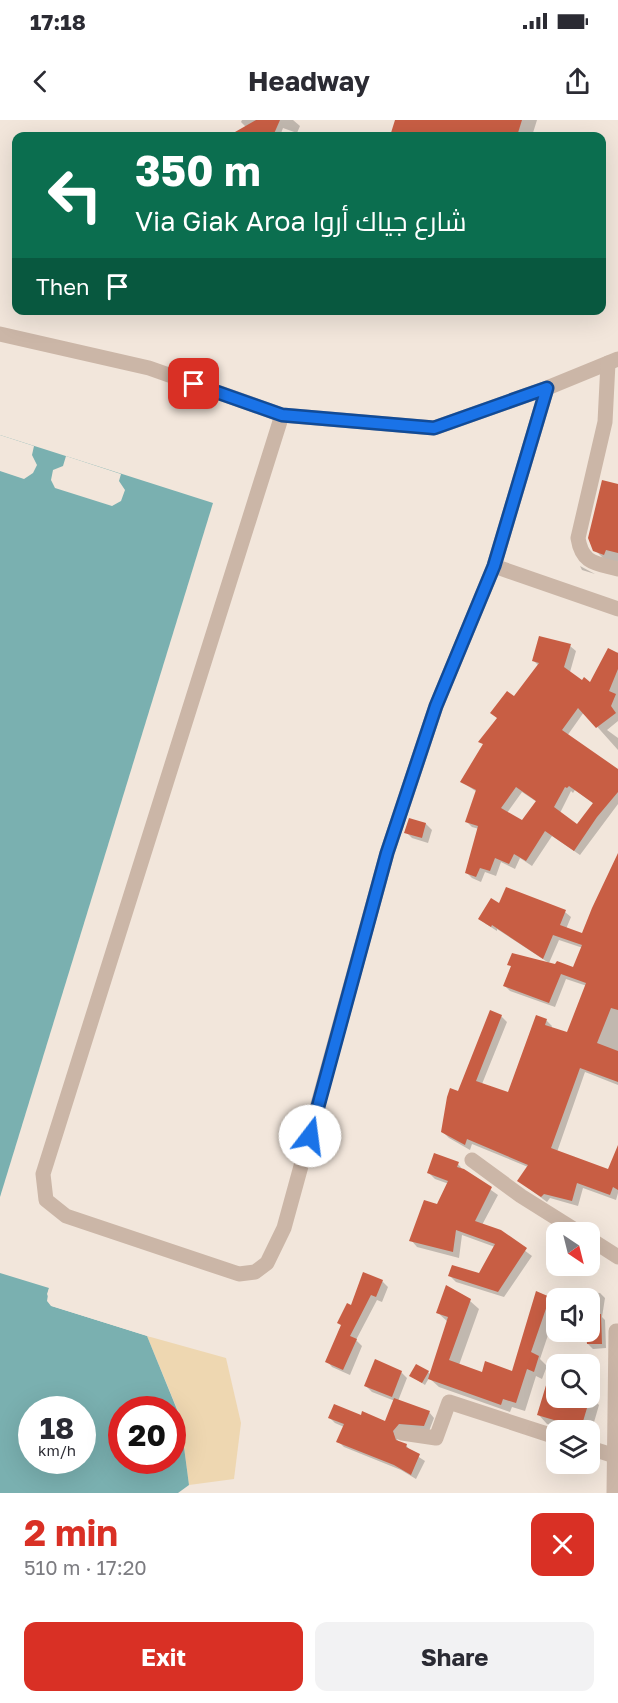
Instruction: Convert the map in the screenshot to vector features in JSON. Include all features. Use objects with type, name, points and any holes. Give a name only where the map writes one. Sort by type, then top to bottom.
[{"type":"street","points":[[0,334],[149,368],[282,415],[434,428],[547,388],[613,361],[612,424],[578,538],[580,552],[589,561],[618,569]]},
{"type":"street","points":[[282,415],[44,1174],[46,1200],[66,1216],[239,1274],[255,1272],[267,1263],[284,1228],[387,853],[436,706],[494,566],[547,388]]},
{"type":"street","points":[[494,566],[618,609]]},
{"type":"street","points":[[472,1160],[521,1196],[562,1222]]},
{"type":"street","points":[[600,1245],[618,1257]]},
{"type":"street","points":[[614,1493],[618,1329]]},
{"type":"street","points":[[402,1433],[436,1438],[449,1402],[546,1434]]},
{"type":"street","points":[[600,1451],[615,1456]]},
{"type":"sand","points":[[147,1336],[226,1358],[241,1423],[234,1479],[189,1485],[186,1462],[186,1396],[172,1396]]},
{"type":"water","points":[[0,435],[213,503],[0,1197]]},
{"type":"water","points":[[0,1273],[49,1288],[47,1294],[52,1306],[147,1336],[171,1396],[108,1396],[108,1474],[186,1474],[186,1462],[189,1485],[178,1493],[0,1493]]},
{"type":"pier","points":[[0,435],[34,446],[32,455],[37,465],[33,473],[24,479],[0,471]]},
{"type":"pier","points":[[66,456],[121,474],[119,481],[125,490],[121,501],[112,506],[55,488],[51,480],[53,470],[63,466]]},
{"type":"pier","points":[[49,1288],[52,1288],[50,1300],[53,1303],[148,1333],[151,1337],[51,1306],[47,1301]]},
{"type":"building","points":[[256,120],[280,120],[275,132],[235,132]]},
{"type":"building","points":[[395,120],[522,120],[518,132],[391,132]]},
{"type":"building","points":[[602,480],[618,484],[618,553],[606,550],[604,555],[593,551],[588,538]]},
{"type":"building","points":[[539,636],[571,644],[564,667],[582,680],[584,677],[590,682],[608,648],[618,653],[618,669],[609,691],[616,694],[611,706],[616,713],[596,728],[578,708],[562,730],[618,769],[618,792],[597,817],[574,851],[545,831],[526,861],[514,854],[509,864],[495,858],[490,871],[480,868],[476,877],[465,873],[478,826],[465,822],[476,790],[460,782],[483,744],[478,742],[497,718],[490,713],[507,691],[514,696],[539,663],[532,661]],"holes":[[[569,786],[593,803],[577,824],[554,807],[565,787]],[[516,787],[536,801],[522,820],[501,808]]]},
{"type":"building","points":[[409,818],[426,823],[422,838],[404,833]]},
{"type":"building","points":[[618,853],[618,1010],[611,1008],[597,1043],[618,1051],[618,1082],[580,1068],[551,1148],[608,1169],[618,1145],[618,1190],[613,1187],[610,1195],[577,1183],[572,1201],[544,1194],[541,1197],[517,1181],[528,1165],[467,1139],[465,1145],[441,1132],[450,1088],[458,1091],[490,1010],[502,1015],[476,1081],[508,1092],[536,1015],[547,1019],[545,1025],[567,1032],[586,983],[561,974],[549,1003],[503,986],[511,966],[507,965],[512,953],[555,964],[557,961],[573,967],[582,945],[553,935],[543,959],[492,925],[491,927],[478,919],[491,898],[499,903],[506,887],[566,910],[560,925],[582,933]]},
{"type":"building","points":[[434,1153],[459,1162],[457,1167],[492,1187],[475,1221],[501,1230],[527,1248],[498,1292],[448,1276],[452,1265],[479,1273],[495,1244],[456,1230],[453,1252],[409,1241],[424,1200],[437,1204],[448,1181],[427,1173]]},
{"type":"building","points":[[363,1272],[383,1280],[376,1297],[371,1295],[350,1336],[357,1339],[343,1370],[325,1362],[341,1325],[337,1323],[347,1303],[351,1305]]},
{"type":"building","points":[[446,1285],[471,1299],[449,1360],[482,1372],[485,1361],[512,1371],[536,1291],[546,1295],[546,1309],[531,1352],[539,1356],[534,1372],[527,1369],[516,1403],[503,1399],[501,1405],[428,1379],[448,1317],[436,1313]]},
{"type":"building","points":[[601,1314],[602,1344],[587,1344],[587,1342],[600,1342]]},
{"type":"building","points":[[375,1359],[402,1371],[392,1397],[364,1386]]},
{"type":"building","points":[[416,1364],[429,1371],[422,1383],[409,1376]]},
{"type":"building","points":[[546,1385],[546,1408],[587,1408],[583,1420],[554,1420],[537,1415]]},
{"type":"building","points":[[394,1398],[430,1411],[424,1426],[399,1424],[393,1431],[396,1440],[407,1444],[406,1447],[420,1454],[411,1475],[394,1465],[336,1442],[344,1424],[328,1418],[334,1404],[361,1415],[362,1411],[385,1421]]},
{"type":"route","points":[[194,384],[282,415],[434,428],[547,388],[494,566],[436,706],[387,853],[310,1136]]}]
